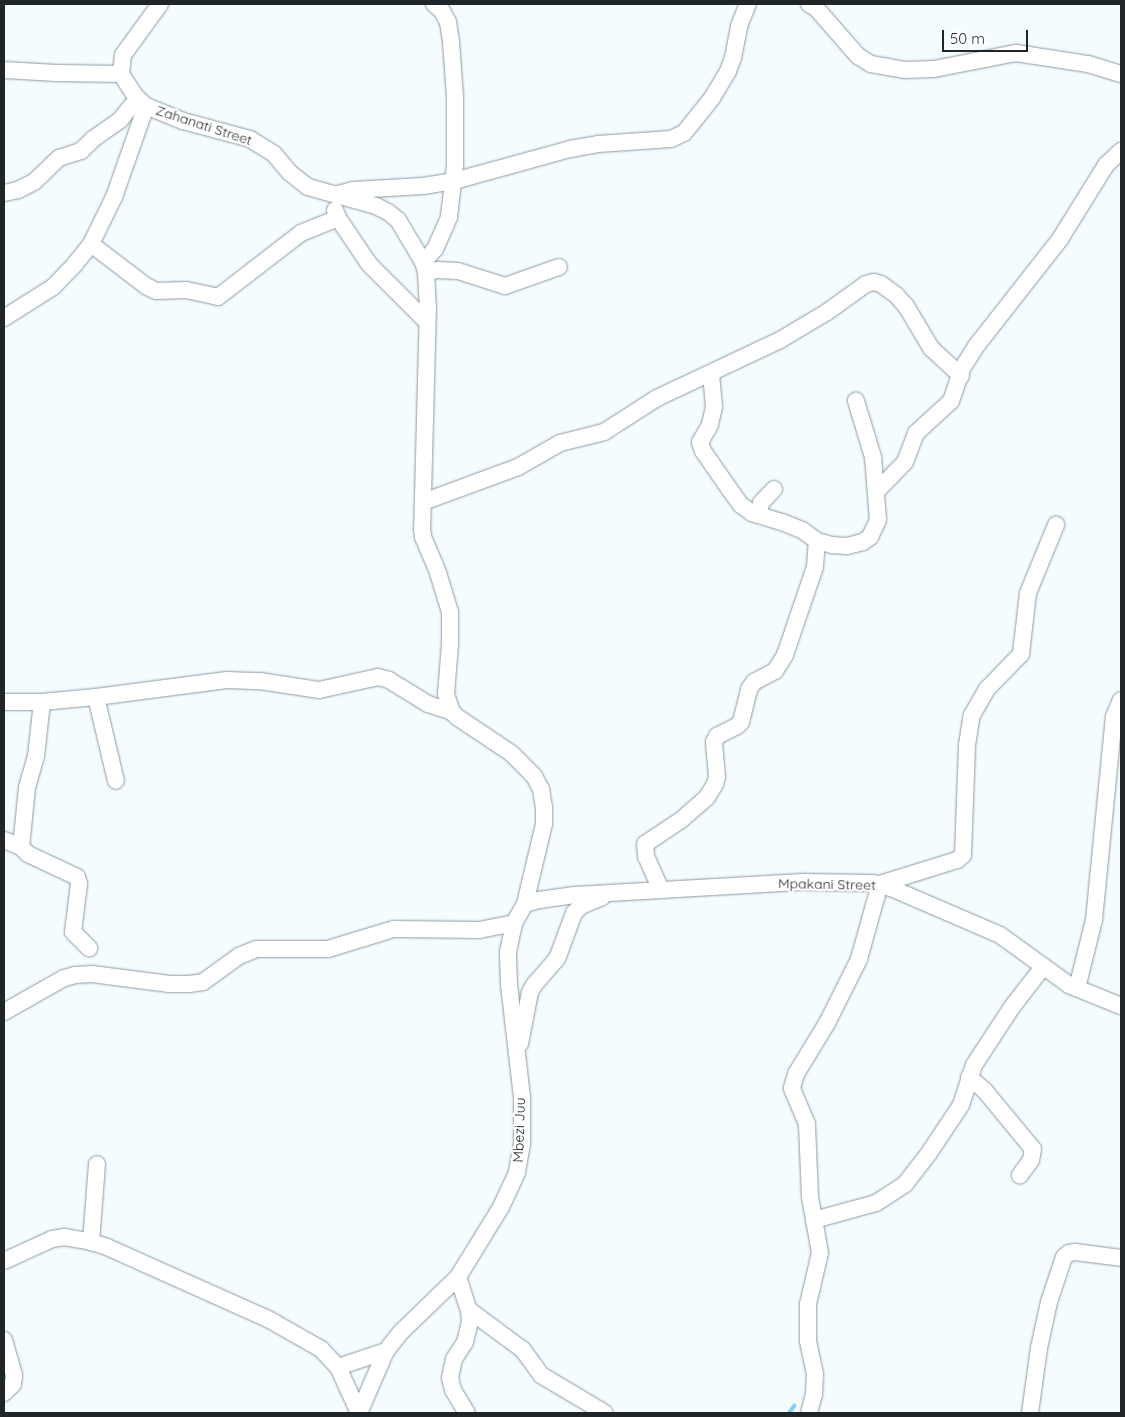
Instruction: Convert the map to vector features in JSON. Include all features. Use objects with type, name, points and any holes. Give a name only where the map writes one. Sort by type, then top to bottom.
[{"type":"street","points":[[4,193],[18,190],[34,182],[59,158],[86,148],[93,139],[139,105],[123,78],[123,55],[160,4]]},
{"type":"street","points":[[434,4],[442,11],[448,22],[451,41],[455,97],[454,181],[449,217],[425,267],[428,305],[426,321],[423,537],[438,573],[450,612],[450,644],[446,694],[452,712]]},
{"type":"street","points":[[426,321],[369,264],[338,218],[332,195],[354,190],[423,186],[454,181],[570,148],[671,139],[684,133],[712,98],[728,71],[748,4]]},
{"type":"street","points":[[809,4],[816,8],[858,56],[871,64],[905,70],[934,69],[1016,53],[1088,64],[1121,74]]},
{"type":"street","points":[[4,70],[123,78]]},
{"type":"street","name":"Zahanati Street","points":[[4,318],[53,287],[75,264],[90,244],[114,198],[138,127],[139,105],[183,121],[235,134],[262,144],[274,154],[299,182],[308,187],[376,206],[388,212],[398,220],[425,267]]},
{"type":"street","points":[[877,491],[905,462],[916,433],[951,400],[963,367],[977,345],[1060,239],[1106,165],[1121,151]]},
{"type":"street","points":[[90,244],[146,286],[156,291],[186,290],[218,297],[301,233],[338,218]]},
{"type":"street","points":[[425,267],[458,271],[505,286],[559,267]]},
{"type":"street","points":[[423,502],[518,467],[560,443],[604,432],[657,398],[780,340],[827,312],[866,284],[874,282],[881,284],[901,301],[931,348],[961,376]]},
{"type":"street","points":[[710,373],[714,407],[710,425],[700,442],[701,447],[741,505],[758,515],[796,527],[817,541],[847,546],[863,542],[870,537],[878,520],[877,491],[871,450],[856,401]]},
{"type":"street","points":[[758,515],[761,504],[774,489]]},
{"type":"street","points":[[809,1413],[814,1394],[815,1374],[808,1341],[807,1311],[820,1253],[808,1169],[808,1135],[803,1114],[794,1096],[793,1081],[827,1023],[859,959],[880,884],[957,860],[963,855],[967,745],[972,715],[987,689],[1021,654],[1027,598],[1056,525]]},
{"type":"street","points":[[662,890],[646,857],[645,844],[681,820],[707,797],[715,784],[717,777],[714,742],[717,736],[741,722],[749,689],[754,682],[775,671],[785,655],[815,567],[817,541]]},
{"type":"street","points":[[4,702],[42,702],[96,697],[227,680],[260,681],[319,690],[366,678],[378,677],[388,680],[419,699],[452,712],[471,728],[511,753],[534,776],[541,789],[544,807],[544,824],[525,904],[514,923],[479,930],[394,930],[328,948],[256,949],[239,956],[203,982],[189,984],[169,984],[92,974],[75,975],[64,978],[4,1012]]},
{"type":"street","points":[[96,697],[116,781]]},
{"type":"street","points":[[1077,988],[1094,920],[1114,717],[1121,700]]},
{"type":"street","points":[[21,847],[27,788],[36,756],[42,702]]},
{"type":"street","points":[[4,840],[21,847],[28,854],[77,878],[79,884],[73,932],[89,948]]},
{"type":"street","name":"Mpakani Street","points":[[525,904],[555,897],[803,882],[880,884],[1000,935],[1077,988],[1121,1006]]},
{"type":"street","points":[[517,1060],[530,992],[557,959],[574,913],[581,906],[610,893]]},
{"type":"street","name":"Mbezi Juu","points":[[359,1413],[386,1351],[401,1332],[458,1277],[501,1207],[517,1172],[522,1122],[508,970],[508,952],[514,923]]},
{"type":"street","points":[[814,1220],[876,1203],[897,1191],[915,1172],[961,1105],[974,1065],[1043,966]]},
{"type":"street","points":[[969,1077],[985,1091],[998,1109],[1030,1143],[1033,1154],[1020,1175]]},
{"type":"street","points":[[91,1242],[96,1164]]},
{"type":"street","points":[[4,1261],[52,1239],[64,1237],[91,1242],[268,1319],[321,1349],[338,1367],[359,1413]]},
{"type":"street","points":[[1030,1413],[1039,1348],[1050,1302],[1064,1257],[1069,1253],[1075,1252],[1121,1258]]},
{"type":"street","points":[[458,1277],[469,1310],[470,1322],[465,1342],[454,1360],[450,1378],[453,1390],[467,1413]]},
{"type":"street","points":[[469,1310],[524,1350],[541,1375],[605,1413]]},
{"type":"street","points":[[4,1340],[14,1376],[13,1384],[4,1393]]},
{"type":"street","points":[[338,1367],[386,1351]]},
{"type":"waterway","points":[[789,1413],[794,1406]]}]
